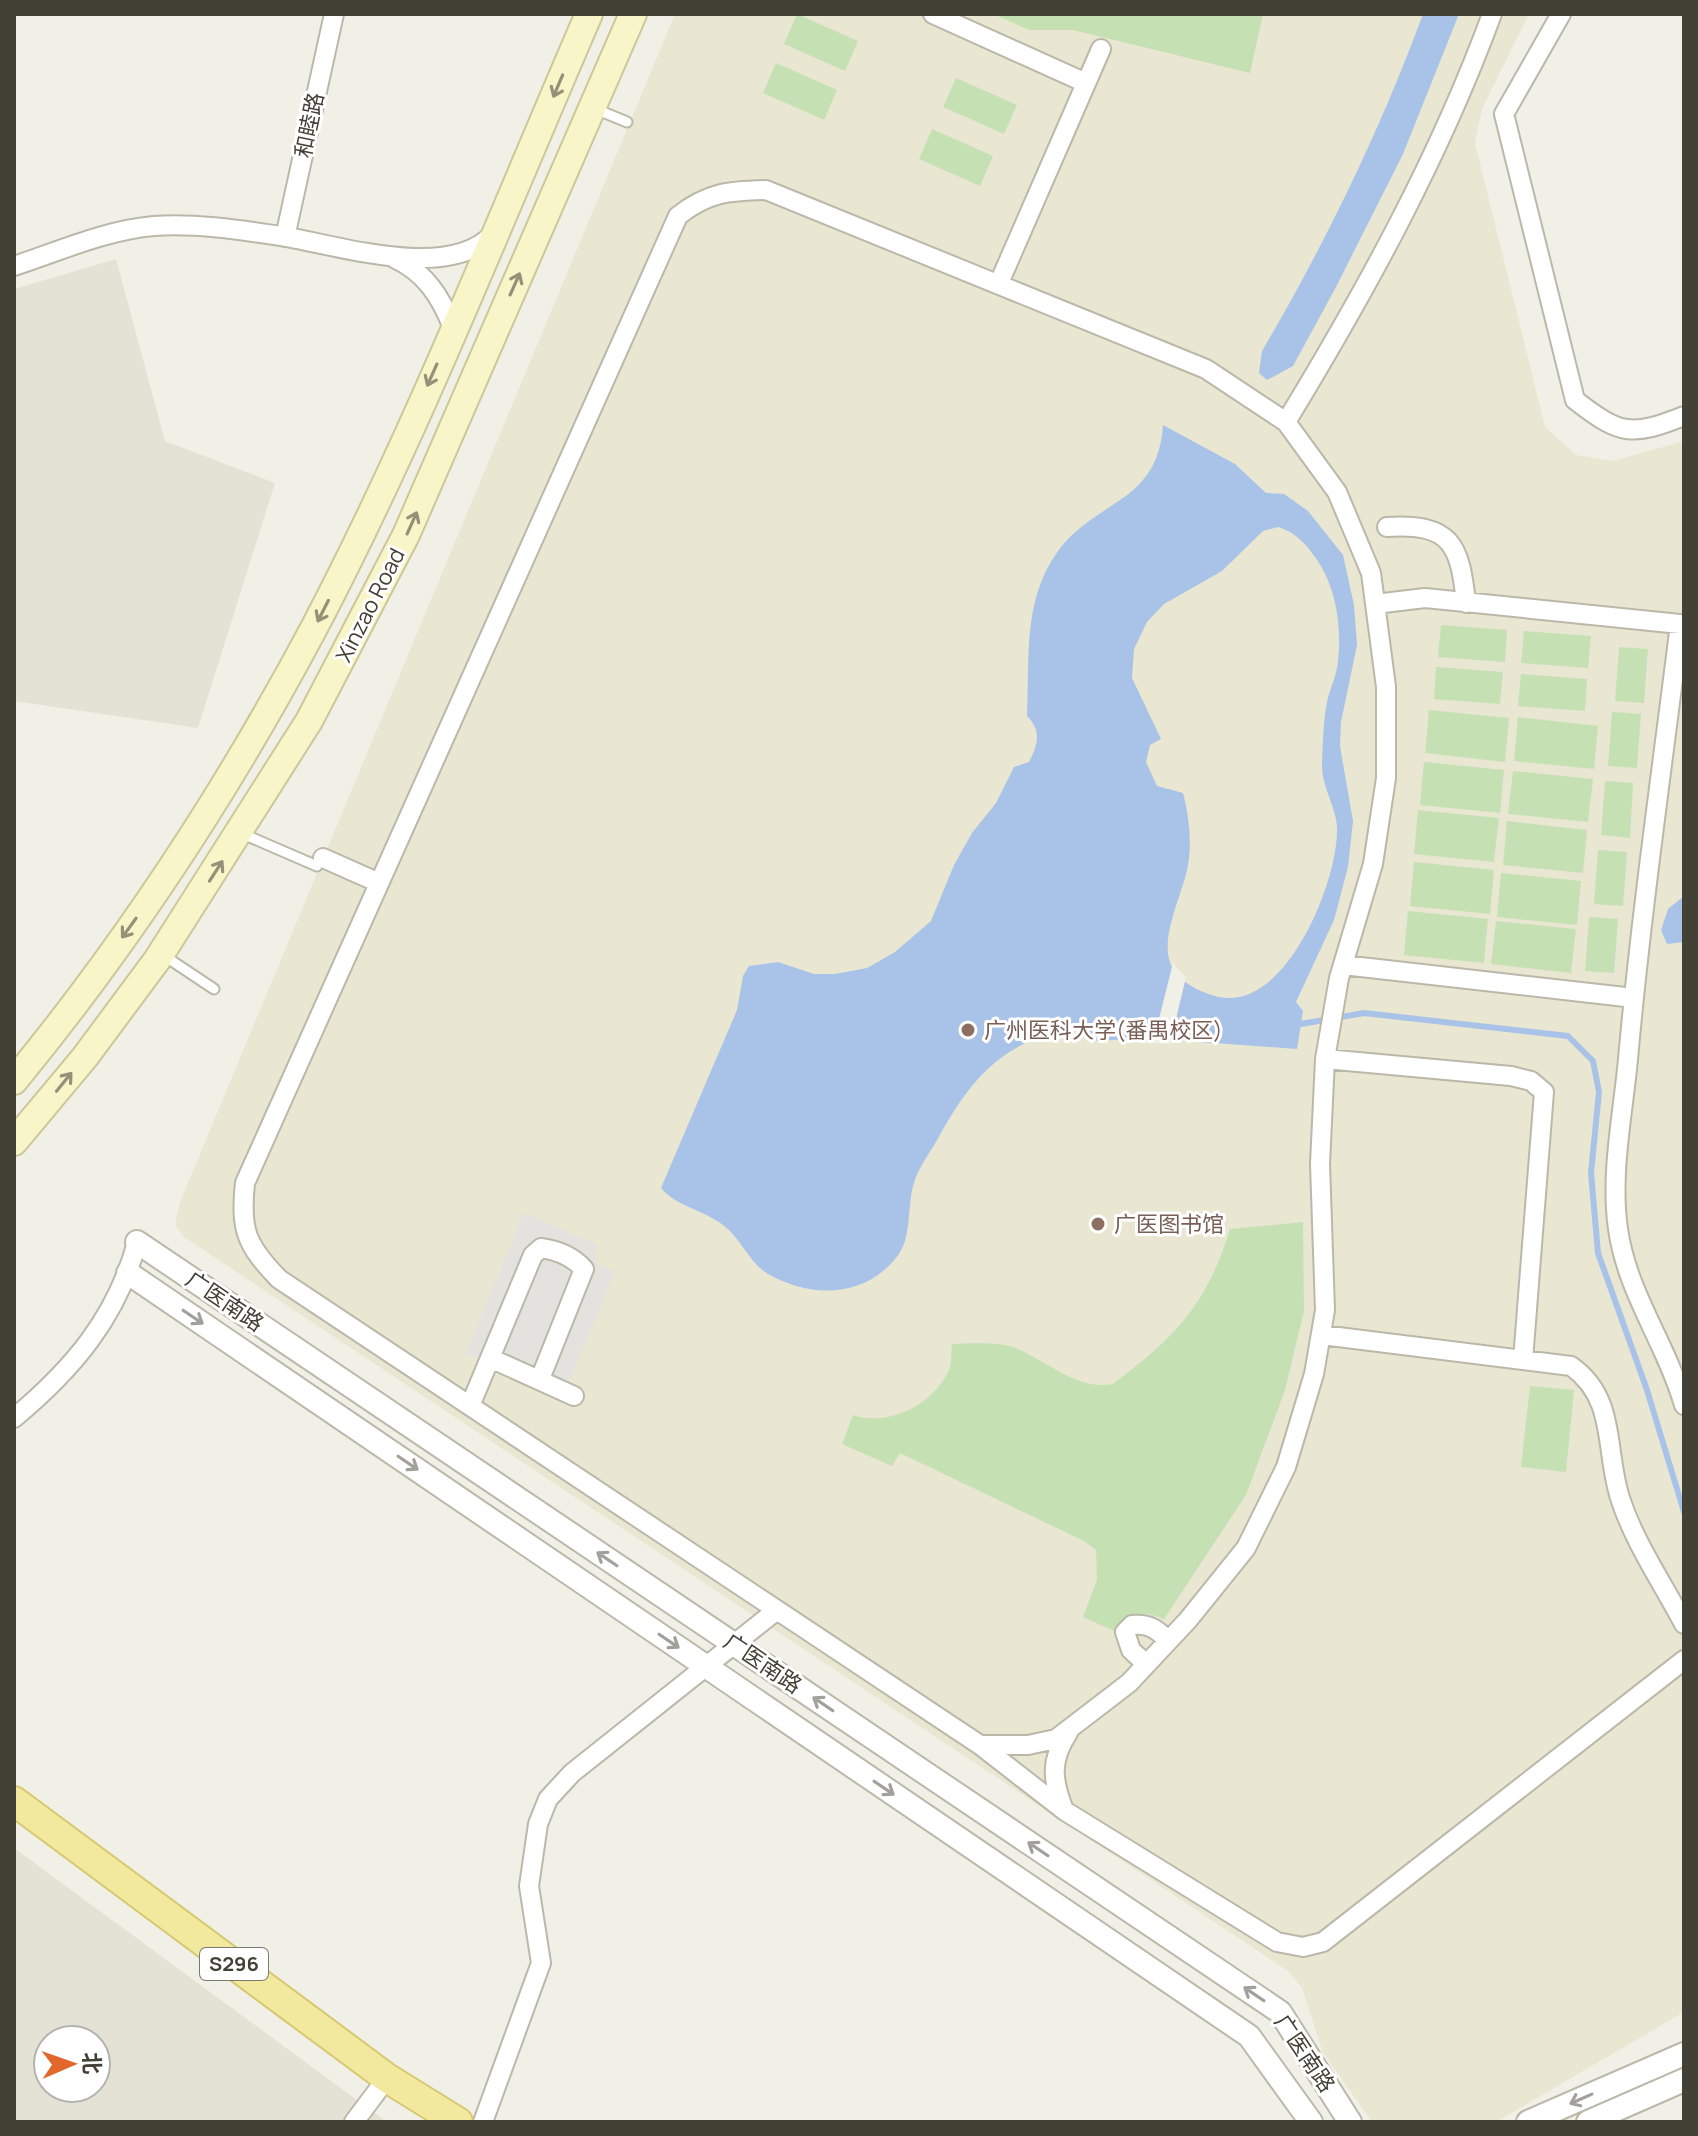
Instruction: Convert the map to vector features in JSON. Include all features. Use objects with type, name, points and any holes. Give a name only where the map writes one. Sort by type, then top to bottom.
[{"type":"main road","name":"Xinzao Road","points":[[14,1081],[67,1014],[169,872],[272,704],[346,564],[453,328],[589,14]]},
{"type":"main road","name":"Xinzao Road","points":[[14,1142],[85,1057],[161,954],[241,833],[309,721],[406,535],[633,14]]},
{"type":"main road","name":"S296","points":[[14,1802],[387,2078],[458,2122]]},
{"type":"street","name":"和睦路","points":[[285,237],[334,14]]},
{"type":"street","points":[[933,14],[1086,83]]},
{"type":"street","points":[[1286,422],[1341,332],[1418,188],[1492,14]]},
{"type":"street","points":[[1561,14],[1504,114],[1575,400],[1606,425],[1643,432],[1684,416]]},
{"type":"street","points":[[999,283],[1101,49]]},
{"type":"street","points":[[980,1745],[1028,1745],[1056,1739],[1070,1731],[1146,1664],[1246,1548],[1286,1467],[1322,1335],[1325,1310],[1320,1164],[1325,1059],[1341,972],[1373,864],[1386,778],[1386,687],[1371,573],[1337,492],[1286,422],[1206,369],[766,190],[729,191],[699,199],[678,216],[377,882],[245,1183],[241,1220],[253,1253],[279,1279],[980,1745],[1065,1811],[1277,1942],[1313,1945],[1323,1942],[1684,1660]]},
{"type":"street","points":[[14,266],[110,234],[155,226],[226,228],[392,257],[449,255],[476,247],[494,233]]},
{"type":"street","points":[[392,257],[412,268],[434,289],[453,328]]},
{"type":"street","points":[[1387,527],[1429,527],[1454,546],[1462,562],[1466,603]]},
{"type":"street","points":[[1375,604],[1409,598],[1680,624],[1634,998],[1617,1174],[1617,1227],[1627,1276],[1667,1357],[1684,1405]]},
{"type":"street","points":[[320,862],[377,882]]},
{"type":"street","points":[[1341,972],[1634,998]]},
{"type":"street","points":[[1325,1059],[1511,1076],[1531,1081],[1544,1092],[1523,1360]]},
{"type":"street","points":[[14,1418],[79,1357],[101,1329],[128,1273],[137,1242]]},
{"type":"street","name":"广医南路","points":[[137,1242],[1280,2012],[1350,2122]]},
{"type":"street","points":[[470,1406],[533,1255],[541,1248],[552,1249],[584,1269],[540,1379]]},
{"type":"street","name":"广医南路","points":[[128,1273],[1249,2036],[1311,2122]]},
{"type":"street","points":[[1322,1335],[1571,1366],[1590,1379],[1602,1401],[1622,1504],[1684,1624]]},
{"type":"street","points":[[490,1358],[574,1396]]},
{"type":"street","points":[[483,2122],[541,1963],[529,1886],[538,1824],[548,1799],[572,1773],[777,1610]]},
{"type":"street","points":[[1146,1664],[1131,1650],[1125,1632],[1132,1625],[1142,1624],[1154,1627],[1168,1640]]},
{"type":"street","points":[[1065,1811],[1055,1787],[1053,1767],[1058,1749],[1070,1731]]},
{"type":"street","points":[[1528,2122],[1684,2054]]},
{"type":"street","points":[[354,2122],[387,2078]]},
{"type":"street","points":[[1588,2122],[1607,2117],[1684,2080]]},
{"type":"lane","points":[[592,108],[627,122]]},
{"type":"lane","points":[[241,833],[320,862]]},
{"type":"lane","points":[[161,954],[214,989]]},
{"type":"shaded area","name":"广州医科大学(番禺校区)","points":[[675,14],[1529,14],[1482,109],[1475,143],[1545,427],[1576,455],[1613,461],[1684,441],[1684,2012],[1496,2122],[1372,2122],[1323,2053],[1302,1988],[1288,1971],[184,1237],[175,1225],[180,1202]]},
{"type":"shaded area","points":[[116,259],[165,441],[275,483],[198,728],[14,701],[14,289]]},
{"type":"shaded area","points":[[524,1213],[597,1244],[594,1259],[599,1265],[615,1272],[561,1401],[466,1353]]},
{"type":"shaded area","points":[[14,1848],[387,2122],[14,2122]]},
{"type":"green space","points":[[797,14],[858,41],[845,71],[784,44]]},
{"type":"green space","points":[[993,14],[1263,14],[1250,73],[1073,30],[1029,30]]},
{"type":"green space","points":[[776,63],[837,90],[824,120],[763,93]]},
{"type":"green space","points":[[956,78],[1017,105],[1004,134],[943,107]]},
{"type":"green space","points":[[932,129],[993,156],[980,186],[919,159]]},
{"type":"green space","points":[[1441,625],[1507,630],[1505,662],[1438,657]]},
{"type":"green space","points":[[1524,631],[1591,636],[1588,668],[1521,663]]},
{"type":"green space","points":[[1619,647],[1648,649],[1644,703],[1615,701]]},
{"type":"green space","points":[[1436,667],[1503,672],[1500,704],[1434,699]]},
{"type":"green space","points":[[1521,674],[1587,679],[1585,711],[1518,706]]},
{"type":"green space","points":[[1429,710],[1509,718],[1505,762],[1425,753]]},
{"type":"green space","points":[[1612,712],[1641,714],[1637,768],[1608,766]]},
{"type":"green space","points":[[1518,717],[1598,726],[1594,769],[1514,761]]},
{"type":"green space","points":[[1424,762],[1504,770],[1500,813],[1420,805]]},
{"type":"green space","points":[[1513,771],[1593,779],[1588,822],[1508,814]]},
{"type":"green space","points":[[1605,781],[1633,783],[1630,838],[1601,835]]},
{"type":"green space","points":[[1418,810],[1499,818],[1494,862],[1414,854]]},
{"type":"green space","points":[[1507,821],[1587,830],[1583,873],[1503,865]]},
{"type":"green space","points":[[1598,850],[1627,852],[1623,906],[1594,904]]},
{"type":"green space","points":[[1414,862],[1494,870],[1490,914],[1410,906]]},
{"type":"green space","points":[[1501,873],[1581,881],[1577,925],[1497,917]]},
{"type":"green space","points":[[1408,911],[1488,919],[1484,963],[1404,955]]},
{"type":"green space","points":[[1589,917],[1618,919],[1614,973],[1585,971]]},
{"type":"green space","points":[[1496,921],[1576,929],[1571,973],[1491,964]]},
{"type":"green space","points":[[1303,1222],[1304,1311],[1285,1390],[1246,1495],[1164,1619],[1136,1615],[1125,1620],[1114,1631],[1083,1617],[1097,1580],[1096,1550],[1084,1541],[900,1453],[892,1466],[842,1444],[853,1415],[881,1418],[895,1415],[921,1403],[932,1393],[949,1370],[952,1344],[1007,1346],[1027,1353],[1075,1379],[1100,1385],[1113,1384],[1154,1351],[1186,1317],[1211,1279],[1230,1229]]},
{"type":"green space","points":[[1530,1386],[1574,1390],[1566,1472],[1521,1467]]},
{"type":"water","points":[[1423,14],[1459,14],[1403,154],[1293,366],[1267,380],[1259,373],[1262,351],[1308,270],[1350,186],[1389,101]]},
{"type":"water","points":[[1163,425],[1235,464],[1266,493],[1284,494],[1308,511],[1343,555],[1354,605],[1357,645],[1341,722],[1340,746],[1353,821],[1348,867],[1334,920],[1296,1002],[1303,1011],[1297,1049],[1147,1038],[1097,1041],[1086,1032],[1074,1029],[1028,1042],[981,1075],[947,1122],[916,1177],[903,1246],[886,1269],[855,1286],[838,1290],[803,1288],[785,1282],[761,1269],[723,1225],[675,1200],[661,1188],[737,1010],[743,976],[749,966],[778,962],[814,974],[867,968],[895,952],[931,921],[954,865],[972,833],[996,803],[1014,767],[1029,762],[1035,749],[1037,732],[1027,716],[1030,630],[1038,590],[1046,570],[1073,534],[1138,486],[1150,471],[1159,451]],"holes":[[[1278,527],[1299,539],[1315,557],[1328,581],[1336,607],[1338,661],[1328,697],[1322,763],[1336,819],[1335,850],[1318,909],[1285,965],[1264,985],[1240,997],[1215,996],[1184,981],[1174,971],[1168,954],[1170,929],[1188,865],[1188,820],[1183,793],[1157,786],[1146,762],[1150,745],[1161,739],[1132,678],[1134,649],[1147,622],[1164,604],[1222,571],[1263,531]]]},
{"type":"water","points":[[1684,896],[1684,942],[1667,944],[1661,930],[1668,909]]},
{"type":"pier","points":[[1173,963],[1186,977],[1170,1044],[1153,1043]]},
{"type":"waterway","points":[[1301,1024],[1364,1013],[1568,1036],[1593,1061],[1599,1092],[1591,1173],[1598,1253],[1647,1390],[1684,1512]]},
{"type":"place","name":"广州医科大学(番禺校区)","points":[[968,1030]]},
{"type":"place","name":"广医图书馆","points":[[1098,1224]]}]
